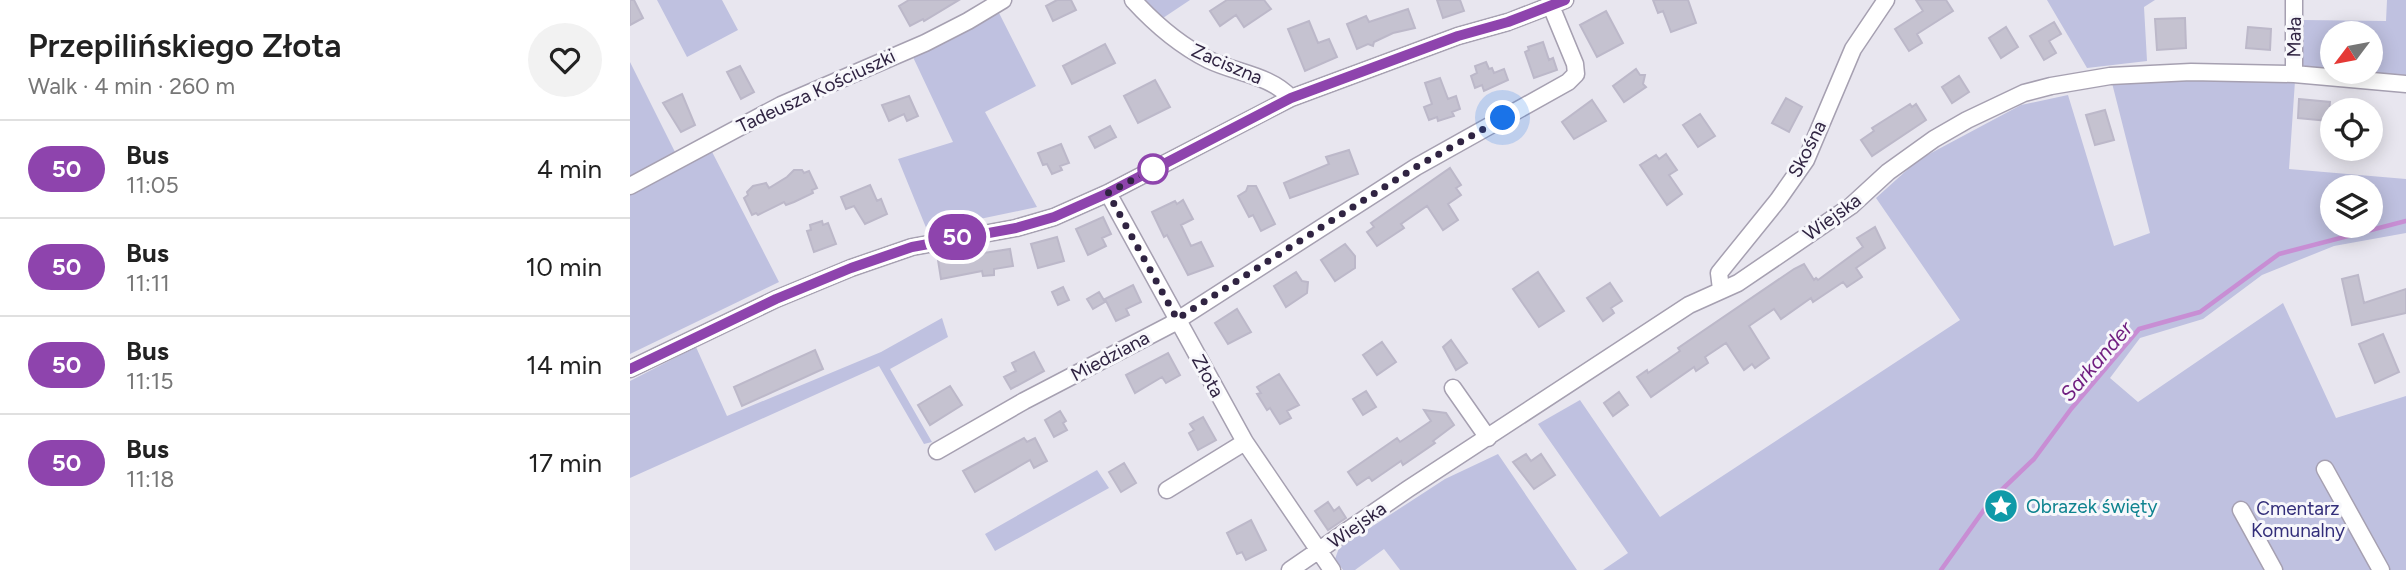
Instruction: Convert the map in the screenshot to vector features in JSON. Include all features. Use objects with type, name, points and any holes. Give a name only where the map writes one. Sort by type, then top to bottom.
[{"type":"street","name":"Zaciszna","points":[[1133,0],[1146,15],[1185,46],[1210,60],[1274,84],[1291,98]]},
{"type":"street","name":"Skośna","points":[[1721,289],[1718,273],[1778,200],[1806,160],[1853,49],[1886,0]]},
{"type":"street","name":"Mała","points":[[2294,0],[2294,74]]},
{"type":"street","name":"Tadeusza Kościuszki","points":[[630,186],[771,110],[925,43],[968,21],[997,1]]},
{"type":"street","points":[[630,369],[776,299],[851,268],[912,247],[1054,217],[1108,193],[1291,98],[1458,36],[1508,22],[1558,3]]},
{"type":"street","name":"Miedziana","points":[[937,451],[1177,319],[1416,167],[1568,82],[1576,74],[1575,64],[1558,3]]},
{"type":"street","name":"Wiejska","points":[[1290,570],[1408,489],[1689,305],[1738,283],[1851,206],[1888,172],[1934,139],[2024,93],[2110,76],[2191,72],[2294,74],[2406,84]]},
{"type":"street","name":"Złota","points":[[1108,193],[1245,442],[1319,552]]},
{"type":"street","points":[[1453,388],[1488,438]]},
{"type":"street","points":[[1167,490],[1245,442]]},
{"type":"street","points":[[2325,469],[2381,570]]},
{"type":"street","points":[[2241,510],[2274,570]]},
{"type":"street","name":"Wiejska","points":[[1319,552],[1332,570]]},
{"type":"green space","points":[[657,0],[722,0],[738,30],[687,57]]},
{"type":"green space","points":[[1138,0],[1190,0],[1160,20]]},
{"type":"green space","points":[[2047,0],[2155,0],[2144,7],[2147,61],[2087,68]]},
{"type":"green space","points":[[2387,0],[2406,0],[2406,76],[2384,74],[2384,21],[2320,21],[2320,69],[2302,67],[2302,20],[2386,21]]},
{"type":"green space","points":[[998,11],[1036,86],[985,112],[1037,207],[927,230],[898,159],[953,142],[912,55]]},
{"type":"green space","points":[[630,62],[675,152],[630,176]]},
{"type":"green space","name":"Cmentarz Komunalny","points":[[2188,77],[2295,81],[2289,169],[2359,175],[2320,175],[2320,238],[2378,238],[2334,246],[2262,275],[2203,319],[2140,338],[2110,378],[2138,402],[2283,303],[2336,418],[2406,396],[2406,570],[1603,570],[1628,553],[1538,424],[1580,400],[1660,517],[1960,320],[1876,198],[1918,160],[2021,105],[2068,95],[2114,246],[2150,233],[2112,83]]},
{"type":"green space","points":[[709,146],[779,282],[630,354],[630,189]]},
{"type":"green space","points":[[2383,177],[2406,179],[2406,233],[2383,237]]},
{"type":"green space","points":[[942,318],[948,337],[890,369],[932,442],[924,444],[879,366],[630,478],[630,381],[696,347],[727,416],[881,352]]},
{"type":"green space","points":[[1498,454],[1577,570],[1400,570],[1384,549],[1355,570],[1343,570],[1335,559],[1339,548],[1445,479]]},
{"type":"green space","points":[[1097,470],[1109,488],[995,551],[985,534]]},
{"type":"building","points":[[630,0],[634,0],[643,18],[630,25]]},
{"type":"building","points":[[909,0],[959,0],[924,21],[923,19],[910,26],[899,6]]},
{"type":"building","points":[[1057,0],[1071,0],[1076,10],[1053,21],[1046,6]]},
{"type":"building","points":[[1227,0],[1264,0],[1271,9],[1244,27],[1236,15],[1220,26],[1210,11]]},
{"type":"building","points":[[1437,0],[1460,0],[1464,11],[1443,18]]},
{"type":"building","points":[[1653,0],[1688,0],[1696,23],[1671,32],[1663,11],[1658,13]]},
{"type":"building","points":[[1916,0],[1946,0],[1953,11],[1917,34],[1922,43],[1909,51],[1895,29],[1923,11]]},
{"type":"building","points":[[1408,9],[1415,28],[1393,33],[1374,42],[1373,46],[1368,44],[1357,49],[1347,24],[1366,16],[1369,22]]},
{"type":"building","points":[[1606,11],[1623,43],[1597,57],[1580,25]]},
{"type":"building","points":[[2185,18],[2186,48],[2157,50],[2155,19]]},
{"type":"building","points":[[1309,21],[1318,43],[1329,39],[1337,57],[1305,71],[1288,29]]},
{"type":"building","points":[[2054,22],[2061,34],[2049,41],[2056,53],[2044,60],[2030,36]]},
{"type":"building","points":[[2006,27],[2018,47],[2001,58],[1989,38]]},
{"type":"building","points":[[2248,27],[2271,29],[2270,50],[2246,48]]},
{"type":"building","points":[[1543,42],[1549,60],[1553,58],[1557,70],[1534,78],[1525,52],[1529,50],[1528,47]]},
{"type":"building","points":[[1105,44],[1115,63],[1072,84],[1063,66]]},
{"type":"building","points":[[1486,62],[1494,73],[1504,69],[1508,80],[1484,91],[1482,85],[1475,88],[1471,76],[1477,73],[1475,66]]},
{"type":"building","points":[[740,66],[754,92],[741,99],[727,72]]},
{"type":"building","points":[[1636,69],[1640,75],[1645,75],[1643,84],[1646,87],[1624,102],[1613,86]]},
{"type":"building","points":[[1959,76],[1969,92],[1952,103],[1942,87]]},
{"type":"building","points":[[1440,78],[1448,99],[1456,96],[1460,109],[1452,112],[1454,116],[1438,121],[1437,117],[1429,120],[1424,107],[1432,104],[1425,83]]},
{"type":"building","points":[[1155,80],[1170,107],[1138,123],[1124,96]]},
{"type":"building","points":[[682,94],[695,125],[681,132],[663,103]]},
{"type":"building","points":[[909,96],[918,116],[907,121],[904,114],[889,121],[882,105]]},
{"type":"building","points":[[1786,98],[1802,107],[1789,132],[1772,123]]},
{"type":"building","points":[[2299,99],[2320,101],[2320,120],[2298,118]]},
{"type":"building","points":[[1592,100],[1606,121],[1574,139],[1562,122]]},
{"type":"building","points":[[1910,104],[1912,107],[1916,104],[1926,120],[1872,156],[1861,140],[1874,131],[1872,128]]},
{"type":"building","points":[[2105,110],[2114,140],[2095,145],[2086,115]]},
{"type":"building","points":[[1700,114],[1715,136],[1698,147],[1683,125]]},
{"type":"building","points":[[1110,126],[1116,137],[1095,148],[1089,137]]},
{"type":"building","points":[[1061,144],[1069,163],[1060,166],[1062,170],[1052,174],[1047,164],[1043,165],[1038,153]]},
{"type":"building","points":[[1349,150],[1358,174],[1290,198],[1284,183],[1329,164],[1326,157]]},
{"type":"building","points":[[1666,154],[1677,170],[1669,175],[1682,194],[1667,205],[1640,165],[1656,155],[1659,159]]},
{"type":"building","points":[[1450,168],[1461,185],[1456,188],[1461,195],[1448,204],[1458,220],[1443,230],[1427,206],[1401,224],[1404,228],[1377,246],[1367,232],[1374,227],[1371,223]]},
{"type":"building","points":[[794,170],[802,170],[804,173],[809,171],[817,188],[812,190],[813,193],[786,205],[784,202],[758,215],[752,215],[744,198],[748,195],[747,192],[753,186],[766,183],[769,188]]},
{"type":"building","points":[[870,185],[877,201],[881,199],[887,214],[865,224],[854,206],[846,209],[841,197]]},
{"type":"building","points":[[1248,186],[1256,186],[1275,224],[1261,231],[1253,215],[1249,217],[1238,196],[1246,191]]},
{"type":"building","points":[[1183,200],[1193,219],[1181,225],[1191,246],[1201,242],[1213,266],[1188,275],[1152,212]]},
{"type":"building","points":[[1103,217],[1111,234],[1102,238],[1106,246],[1088,255],[1076,229]]},
{"type":"building","points":[[822,221],[823,225],[828,223],[836,244],[814,252],[807,231],[811,230],[810,225]]},
{"type":"building","points":[[1875,227],[1885,248],[1856,268],[1862,277],[1847,287],[1843,282],[1813,302],[1811,298],[1781,319],[1774,309],[1749,326],[1769,358],[1755,368],[1752,364],[1744,370],[1726,343],[1705,357],[1708,363],[1696,371],[1694,367],[1651,397],[1637,377],[1647,370],[1648,373],[1680,351],[1678,348],[1794,269],[1804,264],[1814,280],[1818,280],[1863,247],[1857,238]]},
{"type":"building","points":[[1057,237],[1064,261],[1038,268],[1031,244]]},
{"type":"building","points":[[1345,244],[1355,256],[1355,268],[1335,281],[1321,260]]},
{"type":"building","points":[[1010,249],[1013,266],[994,269],[994,275],[983,276],[982,271],[941,279],[938,260]]},
{"type":"building","points":[[1296,272],[1302,281],[1308,282],[1307,293],[1286,307],[1274,286]]},
{"type":"building","points":[[1538,272],[1564,311],[1539,327],[1513,289]]},
{"type":"building","points":[[2358,275],[2364,303],[2406,289],[2406,313],[2352,325],[2342,279]]},
{"type":"building","points":[[1610,283],[1622,301],[1611,308],[1614,313],[1603,321],[1587,298]]},
{"type":"building","points":[[1133,285],[1141,302],[1126,309],[1129,315],[1116,321],[1105,299]]},
{"type":"building","points":[[1063,287],[1069,300],[1058,305],[1052,292]]},
{"type":"building","points":[[1099,292],[1105,302],[1093,309],[1087,299]]},
{"type":"building","points":[[1237,309],[1251,332],[1228,344],[1215,323]]},
{"type":"building","points":[[2383,334],[2399,372],[2375,383],[2359,344]]},
{"type":"building","points":[[1451,340],[1467,363],[1456,370],[1443,347]]},
{"type":"building","points":[[1382,342],[1396,362],[1377,375],[1363,355]]},
{"type":"building","points":[[815,350],[823,369],[742,406],[734,387]]},
{"type":"building","points":[[1034,352],[1044,371],[1011,389],[1004,377],[1016,371],[1012,363]]},
{"type":"building","points":[[1168,353],[1180,375],[1166,383],[1162,377],[1135,393],[1126,375]]},
{"type":"building","points":[[1279,374],[1299,405],[1287,411],[1291,418],[1280,424],[1257,394],[1261,393],[1257,387]]},
{"type":"building","points":[[950,386],[962,405],[930,425],[918,405]]},
{"type":"building","points":[[1366,391],[1376,407],[1363,415],[1353,399]]},
{"type":"building","points":[[1619,392],[1628,405],[1613,416],[1604,403]]},
{"type":"building","points":[[1424,410],[1446,413],[1454,425],[1433,441],[1435,443],[1403,465],[1401,461],[1372,481],[1369,477],[1357,485],[1348,472],[1397,438],[1400,442],[1431,421]]},
{"type":"building","points":[[1060,411],[1066,421],[1063,423],[1067,430],[1054,437],[1045,420]]},
{"type":"building","points":[[1203,417],[1216,440],[1198,450],[1189,433],[1194,430],[1190,424]]},
{"type":"building","points":[[1024,438],[1027,442],[1035,438],[1047,461],[1034,468],[1030,460],[975,492],[963,471]]},
{"type":"building","points":[[1526,454],[1531,461],[1541,454],[1555,475],[1534,489],[1513,462]]},
{"type":"building","points":[[1124,463],[1136,483],[1121,492],[1109,472]]},
{"type":"building","points":[[1328,502],[1334,511],[1339,507],[1346,518],[1328,530],[1315,511]]},
{"type":"building","points":[[1251,520],[1266,550],[1246,560],[1242,552],[1237,554],[1227,533]]},
{"type":"waterway","name":"Sarkander","points":[[1941,570],[1991,500],[2034,459],[2071,409],[2139,329],[2200,312],[2279,254],[2406,221]]},
{"type":"bus line","name":"50","points":[[630,369],[776,299],[851,268],[912,247],[1016,228],[1054,217],[1108,193],[1291,98],[1458,36],[1508,22],[1565,0]]},
{"type":"place","name":"Obrazek święty","points":[[2001,506]]},
{"type":"route","points":[[1153,169],[1108,193],[1177,319],[1416,167],[1503,118]]}]
